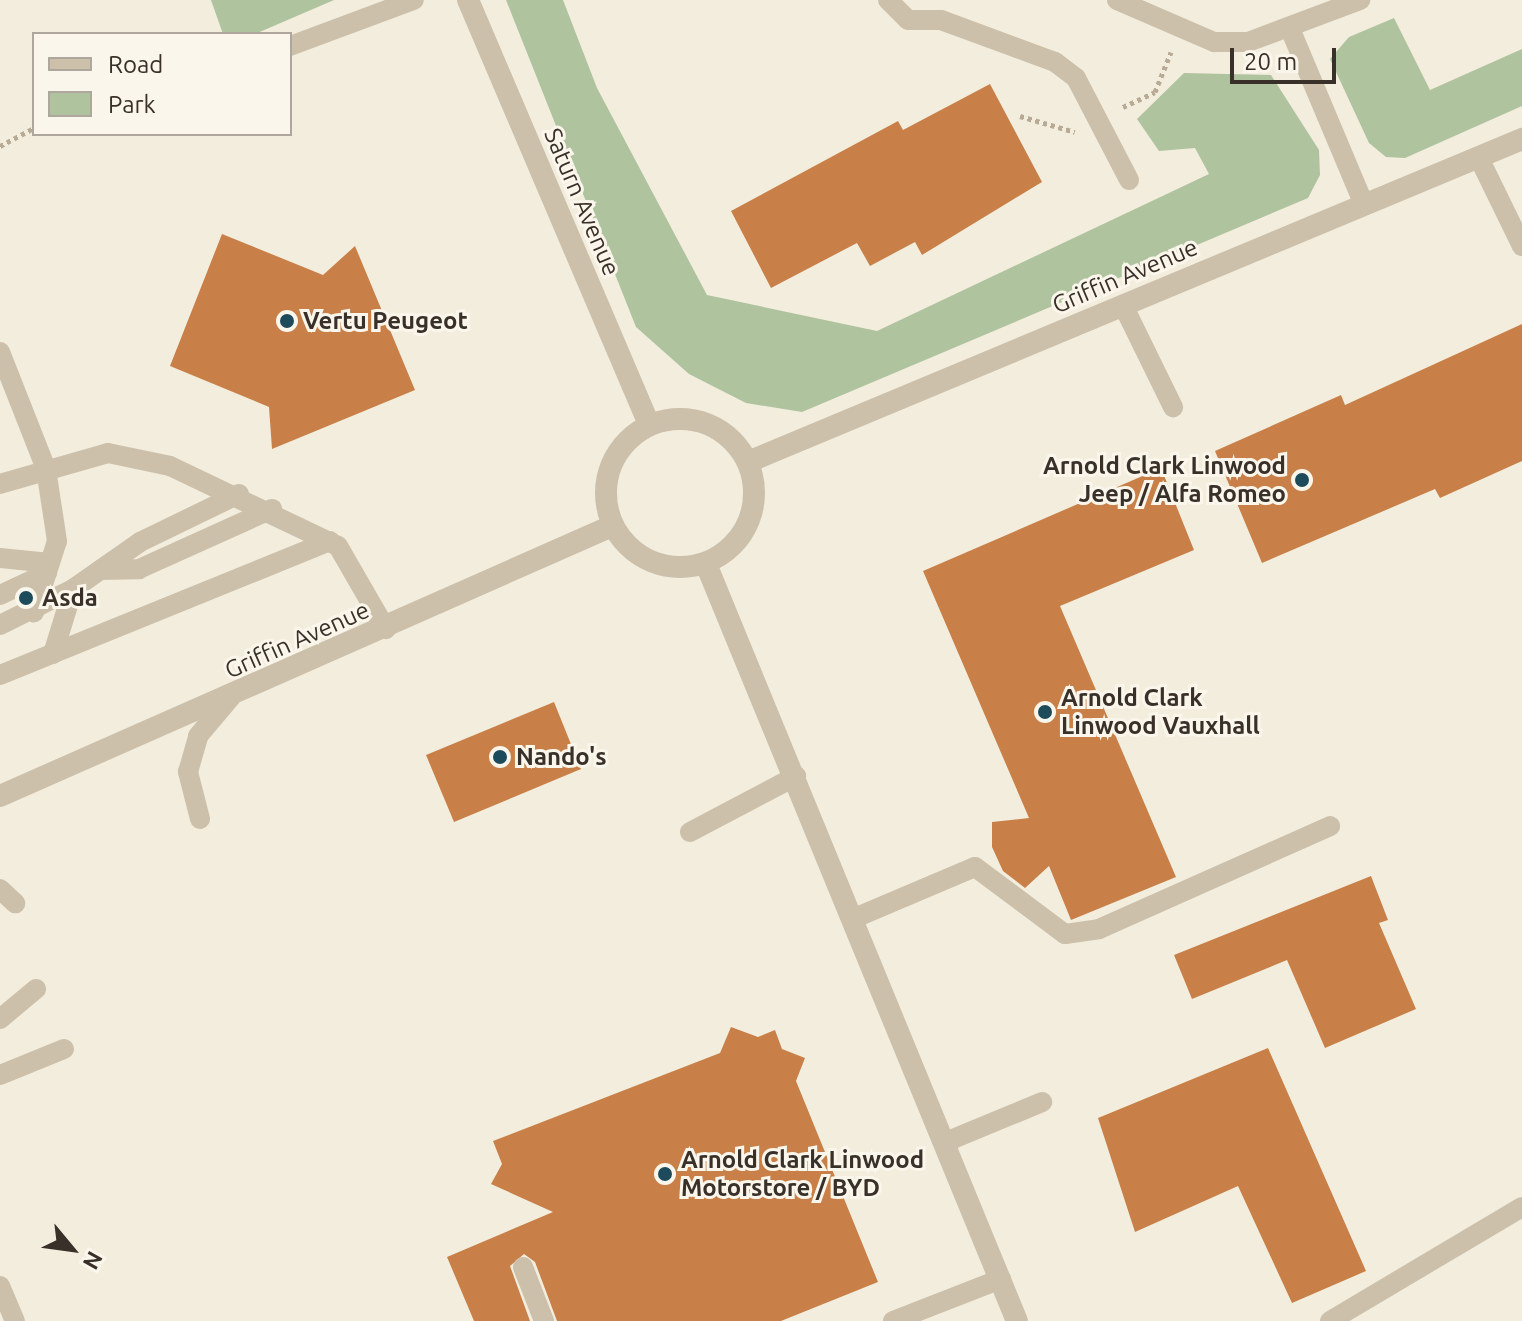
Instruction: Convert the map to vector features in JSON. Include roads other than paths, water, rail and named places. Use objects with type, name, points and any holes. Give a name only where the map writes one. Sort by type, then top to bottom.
[{"type":"street","name":"Saturn Avenue","points":[[468,0],[649,424]]},
{"type":"street","name":"Griffin Avenue","points":[[748,462],[1363,202],[1522,139]]},
{"type":"street","points":[[688,418],[713,426],[748,462],[750,519],[732,547],[706,564],[656,563],[612,526],[605,506],[613,460],[649,424],[688,418]]},
{"type":"street","name":"Griffin Avenue","points":[[0,796],[386,629],[612,526]]},
{"type":"street","points":[[706,564],[857,917],[1017,1321]]},
{"type":"lane","points":[[292,45],[414,0]]},
{"type":"lane","points":[[888,0],[908,20],[941,20],[1055,62],[1076,78],[1129,180]]},
{"type":"lane","points":[[1117,0],[1214,42],[1291,31],[1360,0]]},
{"type":"lane","points":[[1291,31],[1363,202]]},
{"type":"lane","points":[[1479,158],[1522,246]]},
{"type":"lane","points":[[1123,305],[1173,407]]},
{"type":"lane","points":[[0,352],[46,469],[57,541],[34,612]]},
{"type":"lane","points":[[0,484],[84,456],[134,455],[239,494],[330,541],[354,564],[386,629]]},
{"type":"lane","points":[[0,625],[34,612],[100,570],[239,494]]},
{"type":"lane","points":[[100,570],[139,569],[272,509]]},
{"type":"lane","points":[[0,675],[330,541]]},
{"type":"lane","points":[[6,561],[48,568]]},
{"type":"lane","points":[[0,595],[48,568]]},
{"type":"lane","points":[[53,654],[73,589]]},
{"type":"lane","points":[[200,819],[188,772],[198,736],[231,697]]},
{"type":"lane","points":[[690,832],[796,776]]},
{"type":"lane","points":[[857,917],[975,867],[1065,934],[1099,929],[1330,826]]},
{"type":"lane","points":[[0,1019],[36,989]]},
{"type":"lane","points":[[0,1075],[64,1049]]},
{"type":"lane","points":[[948,1141],[1042,1102]]},
{"type":"lane","points":[[1330,1321],[1522,1207]]},
{"type":"lane","points":[[523,1267],[544,1321]]},
{"type":"lane","points":[[893,1321],[1001,1279]]},
{"type":"lane","points":[[0,1286],[15,1321]]},
{"type":"place","name":"Vertu Peugeot","points":[[287,321]]},
{"type":"place","name":"Arnold Clark Linwood Jeep / Alfa Romeo","points":[[1302,480]]},
{"type":"place","name":"Asda","points":[[26,598]]},
{"type":"place","name":"Arnold Clark Linwood Vauxhall","points":[[1045,712]]},
{"type":"place","name":"Nando's","points":[[500,757]]},
{"type":"place","name":"Arnold Clark Linwood Motorstore / BYD","points":[[665,1174]]}]
